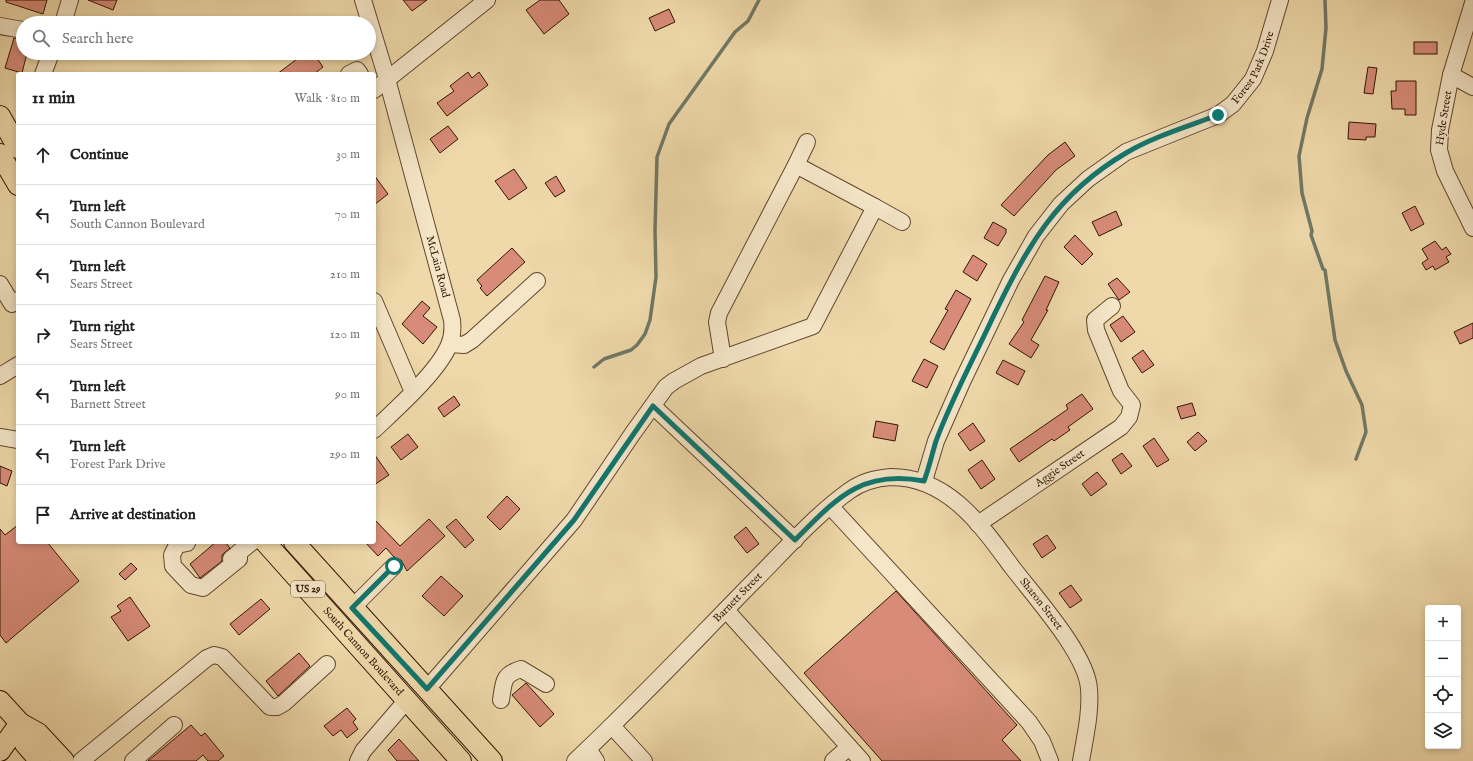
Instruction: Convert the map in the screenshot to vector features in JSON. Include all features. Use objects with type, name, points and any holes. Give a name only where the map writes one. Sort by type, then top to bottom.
[{"type":"main road","points":[[0,116],[12,139]]},
{"type":"main road","points":[[0,154],[16,182]]},
{"type":"main road","name":"South Cannon Boulevard","points":[[267,544],[407,700],[452,757]]},
{"type":"main road","name":"South Cannon Boulevard","points":[[296,544],[352,608],[492,761]]},
{"type":"main road","points":[[0,701],[20,723],[38,733],[64,761]]},
{"type":"main road","points":[[1,748],[20,723]]},
{"type":"main road","points":[[20,723],[25,744],[40,761]]},
{"type":"street","points":[[64,16],[70,0]]},
{"type":"street","name":"McLain Road","points":[[363,0],[368,16]]},
{"type":"street","points":[[376,88],[487,0]]},
{"type":"street","name":"Forest Park Drive","points":[[924,481],[936,441],[962,382],[1011,280],[1036,236],[1061,204],[1088,179],[1126,152],[1218,115],[1233,104],[1253,79],[1265,52],[1280,0]]},
{"type":"street","name":"Hyde Street","points":[[1473,3],[1451,75],[1440,130],[1439,150],[1445,171],[1473,228]]},
{"type":"street","points":[[0,26],[16,29]]},
{"type":"street","name":"McLain Road","points":[[376,43],[449,306],[453,334],[445,354],[413,392],[376,428]]},
{"type":"street","points":[[44,72],[48,60]]},
{"type":"street","points":[[1451,75],[1473,87]]},
{"type":"street","points":[[723,359],[717,322],[719,313],[807,142]]},
{"type":"street","points":[[796,165],[902,222]]},
{"type":"street","points":[[427,689],[574,520],[666,387],[695,369],[813,326],[875,207]]},
{"type":"street","points":[[450,344],[464,345],[472,340],[537,281]]},
{"type":"street","points":[[376,306],[413,392]]},
{"type":"street","name":"Aggie Street","points":[[978,524],[1121,427],[1129,417],[1132,405],[1121,390],[1096,330],[1095,320],[1112,306]]},
{"type":"street","points":[[0,376],[16,366]]},
{"type":"street","points":[[653,406],[795,540]]},
{"type":"street","points":[[0,437],[16,440]]},
{"type":"street","name":"Barnett Street","points":[[574,761],[592,755],[612,726],[795,540],[850,491],[867,482],[892,477],[924,481]]},
{"type":"street","name":"Sharon Street","points":[[924,481],[944,492],[978,524],[1076,652],[1087,677],[1089,694],[1089,712],[1081,761]]},
{"type":"street","points":[[831,507],[1029,722],[1042,741],[1050,761]]},
{"type":"street","points":[[185,546],[180,563],[193,579],[204,581],[249,544]]},
{"type":"street","points":[[352,608],[394,566]]},
{"type":"street","points":[[726,610],[862,761]]},
{"type":"street","points":[[81,761],[207,658],[214,655],[222,657],[270,706],[277,707],[284,703],[327,664]]},
{"type":"street","points":[[501,700],[504,680],[511,672],[521,669],[546,684]]},
{"type":"street","points":[[358,761],[362,751],[407,700]]},
{"type":"street","points":[[133,761],[174,725]]},
{"type":"street","points":[[612,726],[644,761]]},
{"type":"street","points":[[833,761],[849,746]]},
{"type":"building","points":[[6,0],[47,0],[43,14],[6,2]]},
{"type":"building","points":[[88,0],[117,0],[113,10]]},
{"type":"building","points":[[403,0],[427,0],[412,11]]},
{"type":"building","points":[[540,0],[559,0],[569,14],[544,34],[526,10]]},
{"type":"building","points":[[669,9],[675,22],[655,31],[649,18]]},
{"type":"building","points":[[14,38],[16,38],[16,60],[25,60],[22,72],[5,68]]},
{"type":"building","points":[[1414,42],[1437,42],[1437,54],[1414,54]]},
{"type":"building","points":[[296,60],[318,60],[323,67],[317,72],[280,72]]},
{"type":"building","points":[[1368,67],[1377,68],[1373,94],[1364,93]]},
{"type":"building","points":[[468,72],[472,78],[479,72],[488,85],[447,116],[437,103],[454,91],[450,86]]},
{"type":"building","points":[[1396,81],[1416,81],[1416,115],[1405,115],[1405,109],[1392,109],[1391,91],[1396,91]]},
{"type":"building","points":[[1349,122],[1376,124],[1375,137],[1366,137],[1366,140],[1348,139]]},
{"type":"building","points":[[448,126],[458,139],[440,153],[430,139]]},
{"type":"building","points":[[1065,142],[1075,156],[1056,170],[1014,216],[1001,205],[1048,155]]},
{"type":"building","points":[[514,169],[527,188],[509,200],[495,181]]},
{"type":"building","points":[[556,176],[565,191],[555,197],[545,183]]},
{"type":"building","points":[[376,178],[388,194],[376,203]]},
{"type":"building","points":[[1415,206],[1424,224],[1411,231],[1402,213]]},
{"type":"building","points":[[1116,211],[1122,225],[1099,236],[1092,222]]},
{"type":"building","points":[[993,222],[1006,229],[1006,233],[998,246],[984,238]]},
{"type":"building","points":[[1075,235],[1093,254],[1082,265],[1064,247]]},
{"type":"building","points":[[1435,241],[1442,250],[1446,247],[1451,254],[1446,257],[1449,262],[1435,270],[1433,266],[1426,270],[1422,263],[1428,259],[1422,249]]},
{"type":"building","points":[[512,248],[525,262],[487,296],[480,288],[482,286],[477,280]]},
{"type":"building","points":[[973,255],[987,264],[977,281],[963,272]]},
{"type":"building","points":[[1045,276],[1059,282],[1046,310],[1048,310],[1031,340],[1039,345],[1031,358],[1009,344],[1024,322],[1022,320]]},
{"type":"building","points":[[1117,278],[1130,292],[1119,300],[1108,284]]},
{"type":"building","points":[[956,290],[971,299],[944,350],[930,342],[948,310],[945,309]]},
{"type":"building","points":[[422,301],[430,308],[423,316],[437,327],[423,344],[402,324]]},
{"type":"building","points":[[1123,316],[1135,332],[1121,342],[1110,325]]},
{"type":"building","points":[[1473,323],[1473,338],[1460,344],[1454,332]]},
{"type":"building","points":[[1143,350],[1154,365],[1142,373],[1132,358]]},
{"type":"building","points":[[924,359],[938,366],[927,388],[912,381]]},
{"type":"building","points":[[1003,360],[1025,371],[1018,385],[996,373]]},
{"type":"building","points":[[1082,394],[1093,409],[1068,427],[1070,430],[1054,441],[1052,439],[1019,462],[1010,449],[1068,409],[1066,405]]},
{"type":"building","points":[[454,396],[460,405],[444,417],[438,408]]},
{"type":"building","points":[[1192,403],[1196,415],[1181,419],[1177,407]]},
{"type":"building","points":[[876,421],[898,425],[895,441],[873,437]]},
{"type":"building","points":[[973,423],[985,441],[970,451],[958,434]]},
{"type":"building","points":[[1198,432],[1207,441],[1195,451],[1187,442]]},
{"type":"building","points":[[408,434],[418,447],[401,460],[391,447]]},
{"type":"building","points":[[1154,438],[1169,460],[1157,467],[1143,446]]},
{"type":"building","points":[[1122,453],[1132,466],[1121,474],[1112,460]]},
{"type":"building","points":[[376,457],[389,475],[376,484]]},
{"type":"building","points":[[982,460],[995,479],[981,489],[968,470]]},
{"type":"building","points":[[0,466],[12,471],[7,486],[0,483]]},
{"type":"building","points":[[1097,472],[1107,484],[1091,496],[1082,484]]},
{"type":"building","points":[[507,496],[520,509],[500,530],[487,517]]},
{"type":"building","points":[[429,519],[445,536],[407,571],[401,560],[394,557],[386,548],[378,556],[367,544],[376,544],[376,521],[400,546]]},
{"type":"building","points":[[456,519],[474,540],[465,548],[446,527]]},
{"type":"building","points":[[16,527],[16,544],[49,544],[79,581],[6,643],[0,635],[0,529],[5,535]]},
{"type":"building","points":[[746,527],[759,544],[747,553],[734,537]]},
{"type":"building","points":[[1047,535],[1056,548],[1042,558],[1033,544]]},
{"type":"building","points":[[214,544],[227,544],[230,548],[222,555],[222,561],[200,578],[190,564]]},
{"type":"building","points":[[131,563],[137,569],[125,580],[119,574]]},
{"type":"building","points":[[441,576],[463,596],[444,616],[422,596]]},
{"type":"building","points":[[1071,585],[1082,600],[1070,608],[1059,593]]},
{"type":"building","points":[[896,591],[1017,725],[1002,740],[1021,761],[882,761],[804,673]]},
{"type":"building","points":[[130,597],[150,626],[128,641],[111,617],[121,611],[117,606]]},
{"type":"building","points":[[261,599],[270,609],[239,635],[230,624]]},
{"type":"building","points":[[299,653],[310,666],[278,696],[266,681]]},
{"type":"building","points":[[526,683],[554,714],[540,727],[512,695]]},
{"type":"building","points":[[347,708],[356,719],[353,722],[358,729],[347,738],[341,730],[333,736],[324,726]]},
{"type":"building","points":[[191,725],[201,736],[205,733],[224,756],[218,761],[208,761],[203,755],[196,761],[148,761]]},
{"type":"building","points":[[399,739],[419,761],[397,761],[388,750]]},
{"type":"waterway","points":[[594,367],[604,359],[631,350],[637,345],[645,334],[650,320],[656,277],[655,230],[657,157],[669,124],[735,32],[748,21],[759,0]]},
{"type":"waterway","points":[[1325,0],[1326,28],[1322,69],[1307,118],[1299,156],[1302,193],[1312,231],[1311,235],[1323,269],[1325,270],[1335,340],[1346,371],[1362,405],[1366,432],[1356,459]]},
{"type":"route","points":[[394,566],[352,608],[427,689],[540,561],[574,520],[653,406],[795,540],[810,525],[850,491],[867,482],[892,477],[924,481],[936,441],[976,351],[1011,280],[1036,236],[1061,204],[1088,179],[1126,152],[1167,134],[1218,115]]}]
